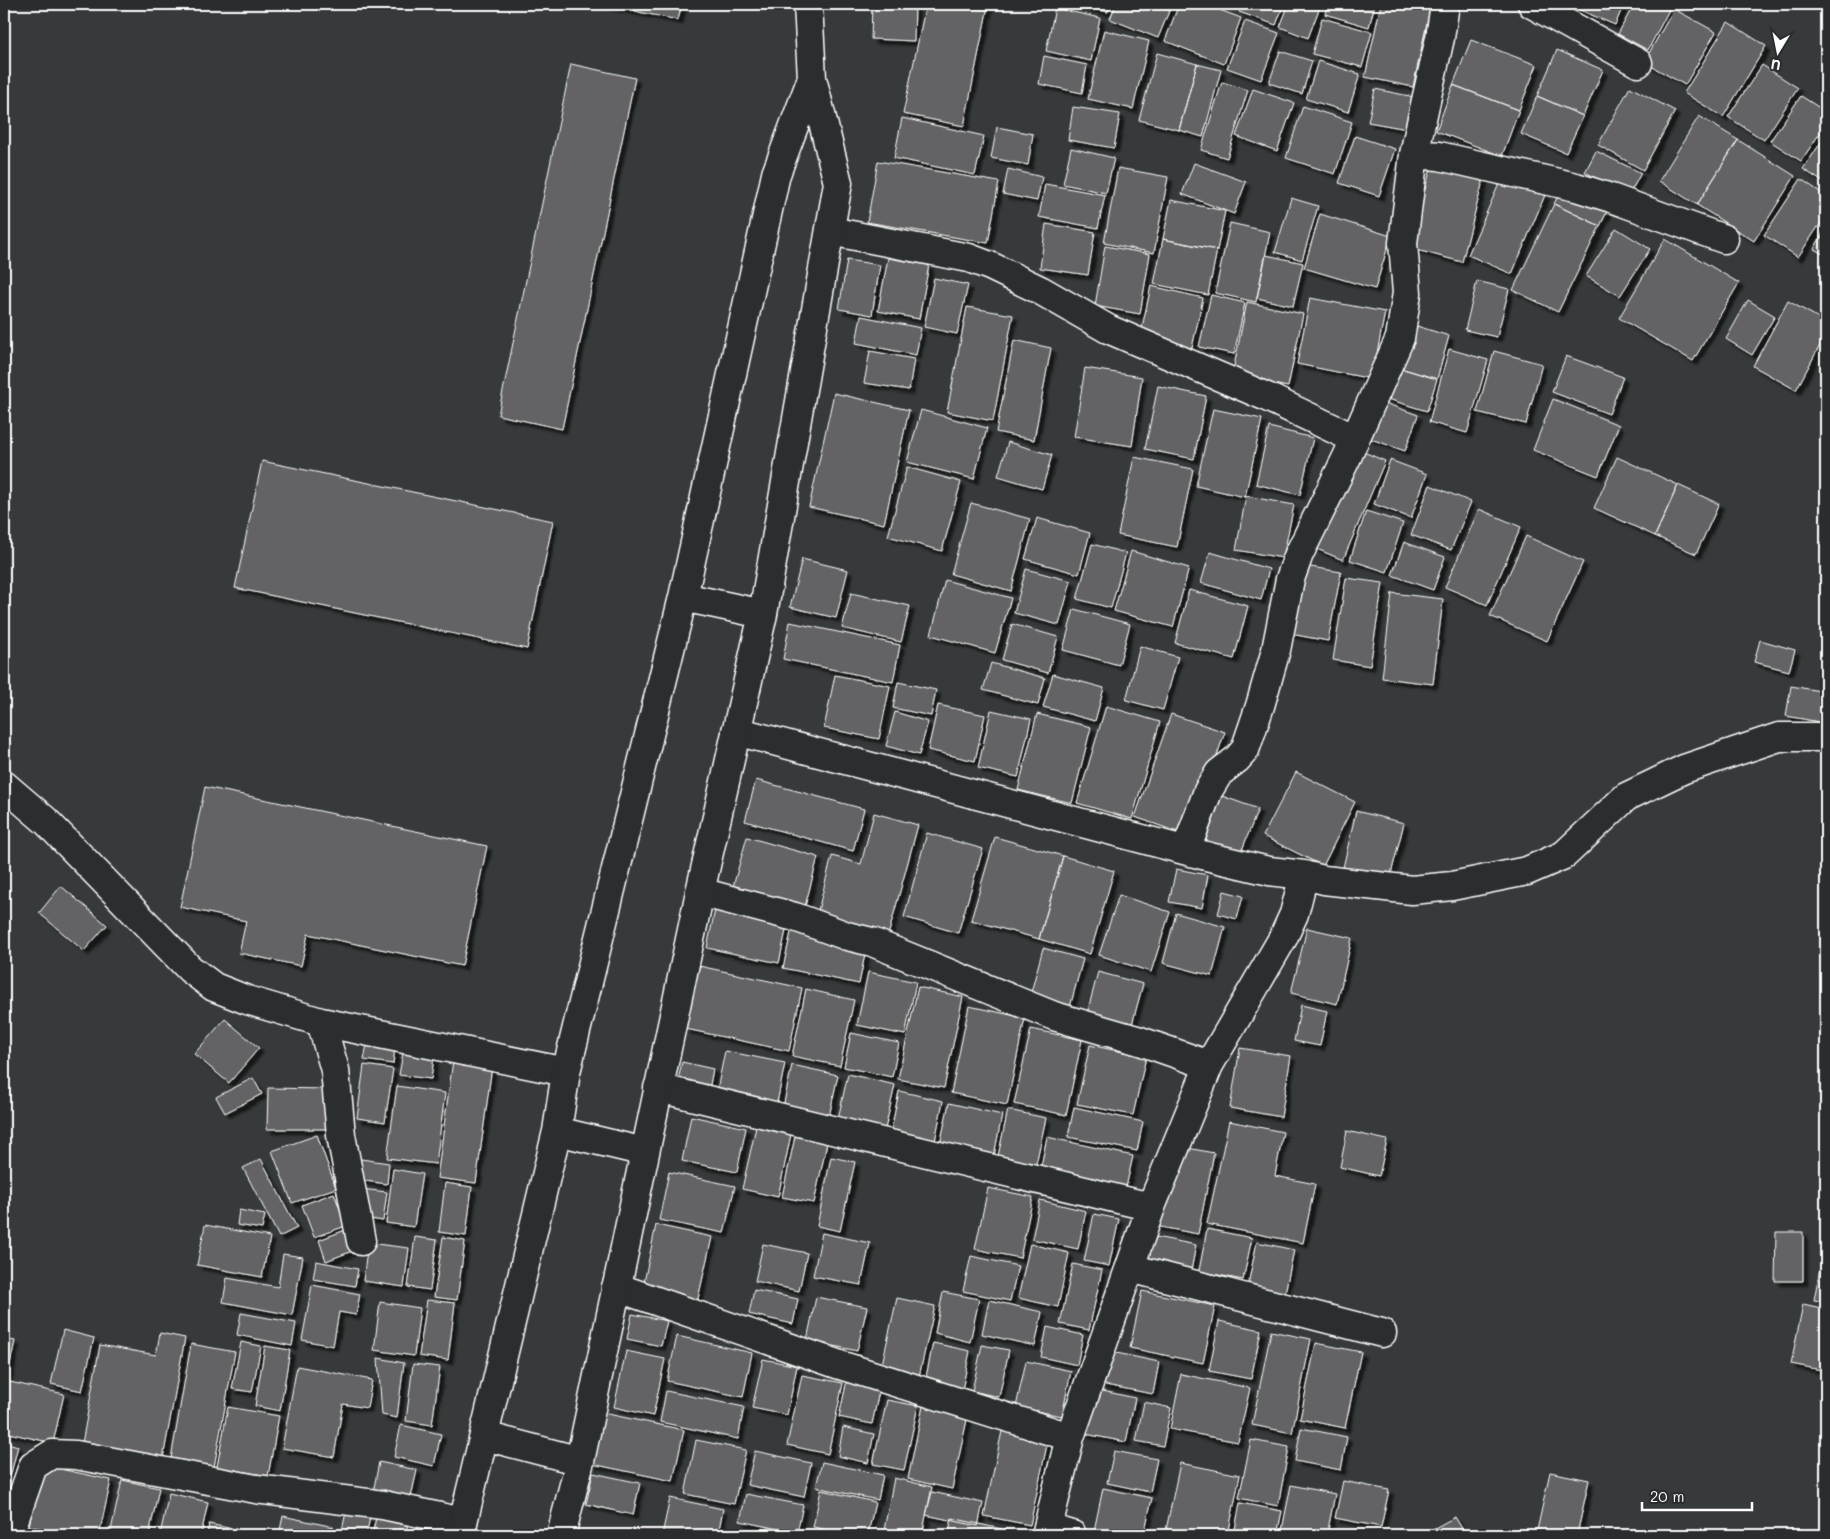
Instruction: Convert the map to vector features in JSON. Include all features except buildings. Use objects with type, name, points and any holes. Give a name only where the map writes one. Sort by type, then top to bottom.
[{"type":"street","points":[[561,1535],[580,1461],[700,892],[763,614],[838,183],[812,78],[808,4]]},
{"type":"street","points":[[1186,850],[1208,791],[1219,773],[1238,759],[1245,750],[1276,650],[1290,579],[1299,554],[1355,439],[1400,338],[1408,293],[1403,243],[1414,154],[1440,38],[1445,4]]},
{"type":"street","points":[[1532,4],[1638,63]]},
{"type":"street","points":[[9,1535],[33,1466],[52,1454],[76,1455],[256,1489],[383,1505],[462,1529],[556,1131],[566,1072],[684,597],[776,174],[812,78]]},
{"type":"street","points":[[1414,154],[1439,156],[1576,187],[1612,198],[1724,239]]},
{"type":"street","points":[[830,231],[969,258],[990,266],[1040,290],[1108,329],[1267,397],[1355,439]]},
{"type":"street","points":[[684,597],[763,614]]},
{"type":"street","points":[[736,731],[1269,871],[1304,875],[1324,880],[1412,890],[1452,886],[1527,871],[1564,855],[1626,797],[1684,770],[1779,737],[1826,737]]},
{"type":"street","points":[[4,785],[46,821],[190,969],[214,987],[246,1000],[321,1022],[566,1072]]},
{"type":"street","points":[[1056,1533],[1070,1437],[1151,1206],[1209,1065],[1283,938],[1294,914],[1304,875]]},
{"type":"street","points":[[700,892],[795,918],[847,936],[872,942],[1054,1016],[1140,1041],[1209,1065]]},
{"type":"street","points":[[321,1022],[335,1070],[341,1135],[361,1241]]},
{"type":"street","points":[[658,1088],[1151,1206]]},
{"type":"street","points":[[556,1131],[645,1152]]},
{"type":"street","points":[[1130,1268],[1382,1333]]},
{"type":"street","points":[[616,1287],[840,1365],[1070,1437]]},
{"type":"street","points":[[485,1436],[580,1461]]}]
